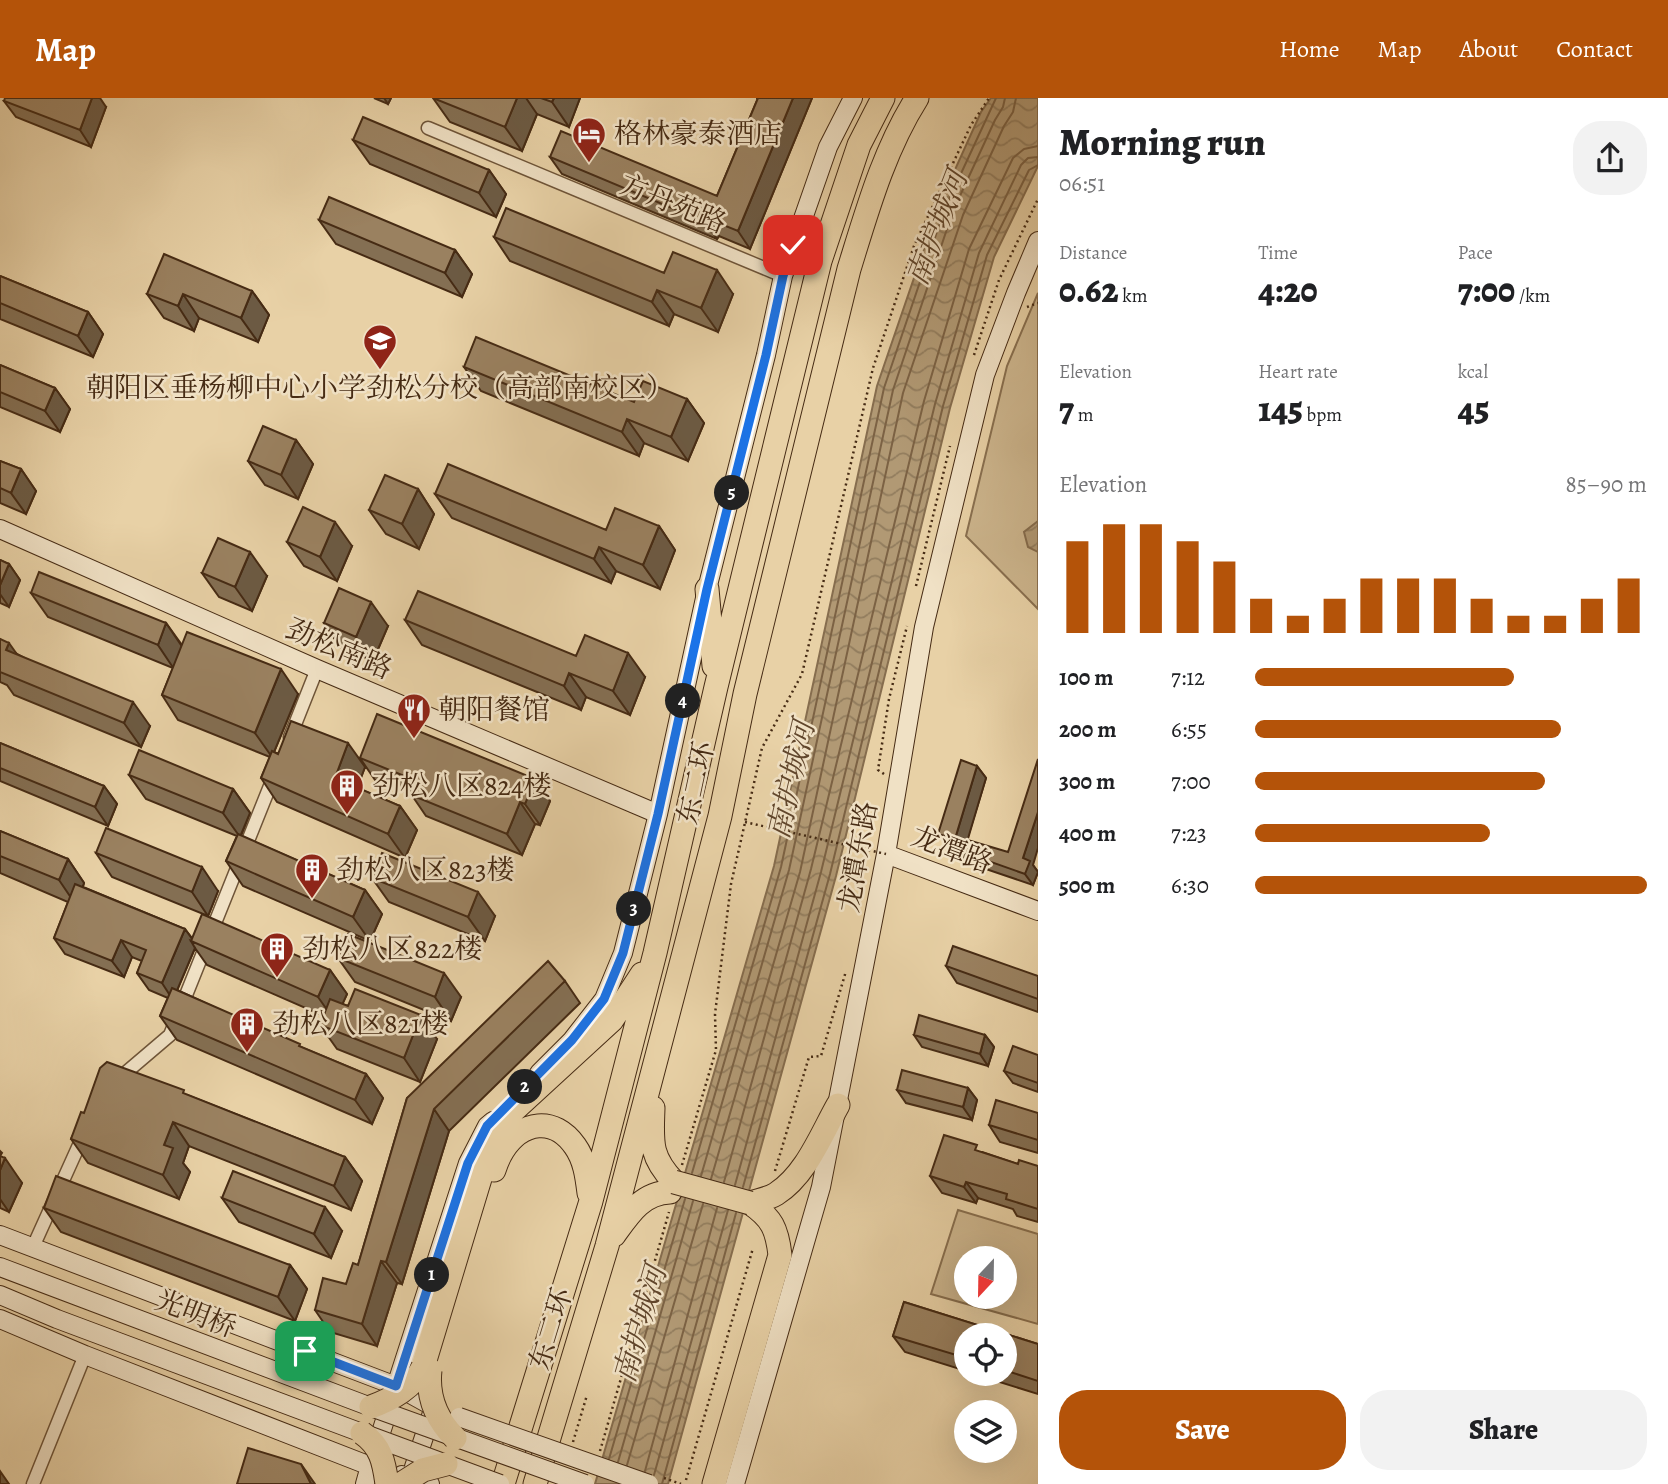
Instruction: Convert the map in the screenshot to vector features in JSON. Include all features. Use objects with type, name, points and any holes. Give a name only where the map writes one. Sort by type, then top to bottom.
[{"type":"highway","name":"东二环","points":[[502,1484],[591,1201],[655,953],[716,687],[820,261],[859,145],[883,98]]},
{"type":"highway","name":"东二环","points":[[535,1484],[607,1246],[720,816],[745,694],[849,269],[887,157],[918,98]]},
{"type":"highway","points":[[707,589],[716,687]]},
{"type":"highway","points":[[457,1427],[443,1426],[434,1405],[426,1369],[492,1139],[502,1121],[612,1020],[655,953]]},
{"type":"highway","points":[[650,1082],[653,1151],[672,1187]]},
{"type":"highway","points":[[748,1209],[787,1186],[810,1157],[838,1105]]},
{"type":"highway","points":[[371,1408],[400,1393],[426,1369],[491,1175],[503,1150],[518,1133],[533,1125],[556,1128],[575,1145],[585,1167],[591,1201]]},
{"type":"highway","points":[[607,1246],[635,1206],[672,1187],[748,1209],[770,1219],[778,1238],[780,1255],[709,1479]]},
{"type":"highway","points":[[362,1433],[373,1441],[383,1458],[387,1484]]},
{"type":"highway","points":[[406,1481],[423,1470],[446,1464]]},
{"type":"street","points":[[365,1484],[468,1163],[487,1126],[572,1040],[604,999],[623,953],[783,276],[828,147],[853,98]]},
{"type":"street","name":"方丹苑路","points":[[428,128],[783,276]]},
{"type":"street","name":"龙潭东路","points":[[709,1479],[821,1187],[886,854],[924,627],[985,375],[1038,241]]},
{"type":"street","name":"劲松南路","points":[[0,529],[317,669],[658,814]]},
{"type":"street","points":[[287,744],[317,669]]},
{"type":"street","points":[[103,1092],[170,1035],[277,770]]},
{"type":"street","name":"龙潭路","points":[[886,854],[1038,911]]},
{"type":"street","points":[[33,1247],[87,1128]]},
{"type":"street","points":[[0,1235],[396,1386],[434,1408],[457,1427]]},
{"type":"street","name":"光明桥","points":[[0,1266],[371,1408],[457,1427],[649,1484]]},
{"type":"street","name":"光明桥","points":[[0,1295],[57,1319],[502,1484]]},
{"type":"street","points":[[0,1319],[406,1481],[429,1484]]},
{"type":"street","points":[[33,1484],[85,1355]]},
{"type":"street","points":[[406,1481],[434,1408]]},
{"type":"street","name":"光明桥","points":[[457,1427],[585,1484]]},
{"type":"path","points":[[731,884],[762,748],[802,674],[873,368],[914,246],[971,125],[989,98]]},
{"type":"path","points":[[1027,307],[1038,303]]},
{"type":"path","points":[[745,822],[886,854]]},
{"type":"path","points":[[773,1177],[808,1056],[821,1056],[846,970]]},
{"type":"path","points":[[709,1479],[753,1248]]},
{"type":"path","points":[[572,1445],[587,1395]]},
{"type":"shaded area","points":[[1038,293],[1038,609],[966,536],[1007,366]]},
{"type":"shaded area","points":[[958,1210],[1038,1234],[1038,1324],[984,1309],[1017,1309],[1017,1246],[954,1246],[954,1300],[931,1294]]},
{"type":"water","name":"南护城河","points":[[991,98],[1038,98],[1038,166],[994,257],[950,408],[836,876],[668,1484],[595,1484],[774,866],[877,386],[939,205],[981,112]]},
{"type":"water","points":[[1038,521],[1038,552],[1028,547],[1024,532]]},
{"type":"building","points":[[5,98],[92,98],[80,130],[4,101]]},
{"type":"building","points":[[433,98],[517,98],[505,127]]},
{"type":"building","points":[[758,98],[793,98],[738,231],[706,218],[705,222],[550,157],[561,131],[717,196]]},
{"type":"building","points":[[363,117],[489,170],[479,193],[353,140]]},
{"type":"building","points":[[329,197],[455,250],[445,273],[319,220]]},
{"type":"building","points":[[506,208],[664,273],[673,252],[717,270],[701,308],[657,290],[652,302],[494,237]]},
{"type":"building","points":[[164,254],[252,291],[241,318],[183,294],[178,306],[147,294]]},
{"type":"building","points":[[0,276],[88,312],[78,336],[0,303]]},
{"type":"building","points":[[476,337],[634,402],[643,381],[687,399],[671,437],[627,419],[622,432],[464,367]]},
{"type":"building","points":[[0,365],[55,388],[45,411],[0,392]]},
{"type":"building","points":[[263,426],[296,440],[281,475],[248,461]]},
{"type":"building","points":[[0,461],[21,469],[11,493],[0,488]]},
{"type":"building","points":[[448,464],[606,530],[615,508],[659,526],[643,565],[599,547],[594,559],[435,494]]},
{"type":"building","points":[[385,475],[418,489],[402,524],[369,510]]},
{"type":"building","points":[[303,507],[335,522],[320,557],[287,542]]},
{"type":"building","points":[[218,538],[250,552],[235,587],[202,573]]},
{"type":"building","points":[[0,560],[9,564],[0,585]]},
{"type":"building","points":[[39,572],[166,623],[158,645],[31,593]]},
{"type":"building","points":[[339,588],[371,602],[356,637],[324,623]]},
{"type":"building","points":[[418,591],[576,656],[585,635],[628,653],[613,691],[569,673],[564,686],[405,620]]},
{"type":"building","points":[[187,632],[281,669],[255,733],[162,695]]},
{"type":"building","points":[[0,639],[9,643],[6,650],[133,702],[124,723],[0,672]]},
{"type":"building","points":[[377,714],[535,779],[525,804],[520,802],[507,834],[411,795],[417,781],[360,758]]},
{"type":"building","points":[[291,721],[348,743],[335,778],[400,806],[388,834],[261,778],[272,751],[278,754]]},
{"type":"building","points":[[0,743],[104,786],[95,807],[0,768]]},
{"type":"building","points":[[139,750],[233,789],[223,813],[129,775]]},
{"type":"building","points":[[1038,759],[1038,812],[1023,858],[1030,861],[1025,874],[957,850],[961,838],[1008,852]]},
{"type":"building","points":[[961,760],[977,766],[955,839],[938,834]]},
{"type":"building","points":[[106,828],[202,867],[192,892],[96,853]]},
{"type":"building","points":[[0,831],[68,859],[59,880],[0,856]]},
{"type":"building","points":[[238,834],[365,890],[353,917],[226,861]]},
{"type":"building","points":[[382,853],[478,892],[468,917],[372,878]]},
{"type":"building","points":[[75,884],[185,929],[162,983],[137,973],[146,950],[121,940],[112,961],[54,938]]},
{"type":"building","points":[[202,914],[330,970],[318,997],[191,941]]},
{"type":"building","points":[[348,934],[444,973],[435,997],[338,958]]},
{"type":"building","points":[[953,946],[1038,976],[1038,999],[946,966]]},
{"type":"building","points":[[548,961],[565,981],[434,1109],[386,1262],[381,1261],[362,1324],[315,1310],[323,1278],[346,1284],[353,1263],[358,1265],[407,1098]]},
{"type":"building","points":[[172,988],[366,1074],[355,1100],[160,1016]]},
{"type":"building","points":[[355,989],[421,1015],[404,1058],[320,1025],[330,999],[348,1006]]},
{"type":"building","points":[[919,1015],[985,1035],[980,1054],[914,1035]]},
{"type":"building","points":[[1013,1046],[1038,1055],[1038,1083],[1004,1071]]},
{"type":"building","points":[[107,1062],[184,1090],[183,1093],[345,1157],[334,1186],[173,1122],[164,1145],[173,1148],[163,1175],[71,1139],[81,1112],[84,1113],[100,1068]]},
{"type":"building","points":[[902,1070],[968,1088],[963,1107],[897,1090]]},
{"type":"building","points":[[996,1100],[1038,1113],[1038,1140],[989,1125]]},
{"type":"building","points":[[944,1135],[977,1145],[975,1150],[1018,1164],[1019,1160],[1038,1166],[1038,1209],[1006,1199],[1007,1194],[966,1182],[964,1187],[930,1176]]},
{"type":"building","points":[[0,1156],[5,1158],[0,1170]]},
{"type":"building","points":[[233,1171],[325,1207],[314,1234],[222,1198]]},
{"type":"building","points":[[56,1176],[290,1265],[278,1297],[44,1208]]},
{"type":"building","points":[[904,1302],[971,1323],[954,1323],[954,1354],[893,1336]]},
{"type":"building","points":[[1017,1337],[1038,1344],[1038,1381],[1017,1374]]},
{"type":"building","points":[[248,1448],[301,1464],[311,1484],[237,1484]]},
{"type":"place","name":"格林豪泰酒店","points":[[589,164]]},
{"type":"place","name":"朝阳区垂杨柳中心小学劲松分校（高部南校区）","points":[[380,371]]},
{"type":"place","name":"朝阳餐馆","points":[[414,740]]},
{"type":"place","name":"劲松八区824楼","points":[[347,816]]},
{"type":"place","name":"劲松八区823楼","points":[[312,900]]},
{"type":"place","name":"劲松八区822楼","points":[[277,979]]},
{"type":"place","name":"劲松八区821楼","points":[[247,1054]]},
{"type":"route","points":[[305,1351],[396,1386],[468,1163],[487,1126],[572,1040],[604,999],[623,953],[658,814],[707,589],[749,426],[783,276],[793,245]]}]
